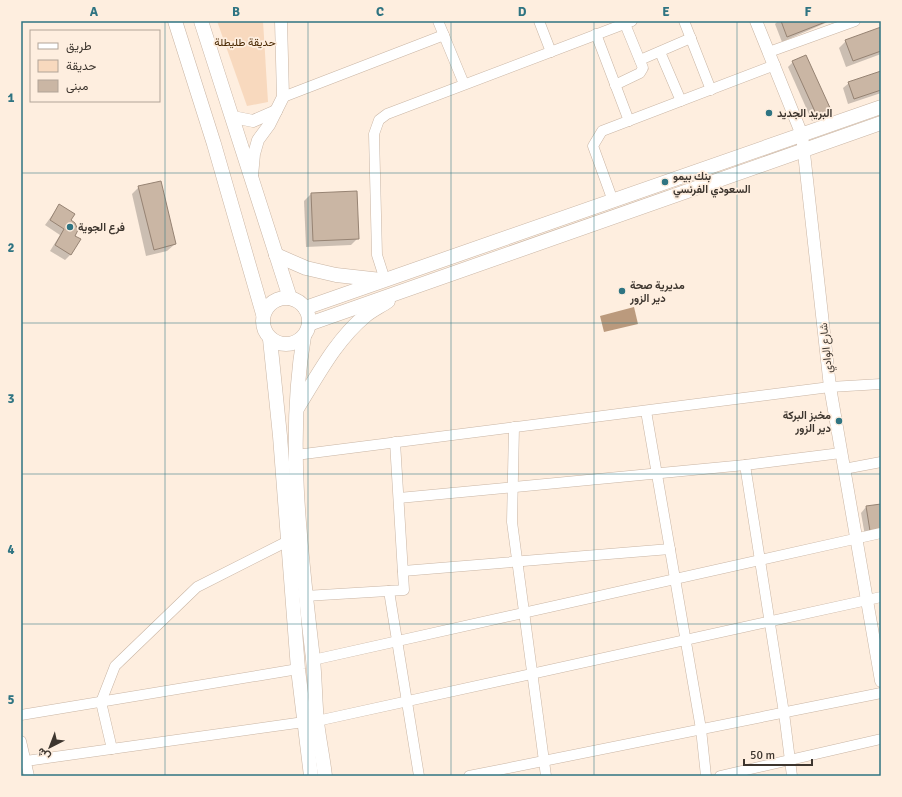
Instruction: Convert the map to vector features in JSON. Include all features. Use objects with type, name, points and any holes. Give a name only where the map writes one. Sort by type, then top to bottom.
[{"type":"main road","points":[[175,21],[214,144],[263,314],[263,328],[270,339],[298,669],[310,722],[325,776]]},
{"type":"main road","points":[[201,21],[290,298]]},
{"type":"main road","points":[[305,308],[802,136],[881,107]]},
{"type":"main road","points":[[270,339],[284,345],[291,344],[306,330],[406,289],[881,123]]},
{"type":"main road","points":[[276,255],[306,268],[328,273],[385,280]]},
{"type":"main road","points":[[297,409],[325,362],[344,337],[365,316],[406,289]]},
{"type":"main road","points":[[263,314],[270,303],[283,298],[290,298],[301,303],[305,308],[306,330],[300,357],[296,455],[305,596],[313,660],[310,722],[310,776]]},
{"type":"street","points":[[252,176],[254,154],[258,140],[283,97],[281,21]]},
{"type":"street","points":[[539,21],[551,52]]},
{"type":"street","points":[[684,21],[711,90]]},
{"type":"street","name":"شارع الوادي","points":[[756,21],[775,65],[802,136],[830,388],[867,600],[878,650],[881,681]]},
{"type":"street","points":[[441,22],[444,35],[464,84]]},
{"type":"street","points":[[385,280],[377,255],[374,134],[379,120],[387,114],[596,34],[608,25],[628,22],[643,68],[640,73],[615,85]]},
{"type":"street","points":[[769,52],[850,22]]},
{"type":"street","points":[[596,34],[629,121]]},
{"type":"street","points":[[283,97],[444,35]]},
{"type":"street","points":[[640,60],[691,38]]},
{"type":"street","points":[[660,52],[681,101]]},
{"type":"street","points":[[612,201],[593,146],[602,131],[775,65]]},
{"type":"street","points":[[233,117],[253,121],[276,111]]},
{"type":"street","points":[[296,455],[830,388],[881,384]]},
{"type":"street","points":[[646,411],[701,729],[706,776]]},
{"type":"street","points":[[514,427],[512,522],[546,776]]},
{"type":"street","points":[[305,596],[404,590],[395,442]]},
{"type":"street","points":[[399,498],[745,465],[841,453]]},
{"type":"street","points":[[844,470],[881,462]]},
{"type":"street","points":[[745,465],[784,713],[792,776]]},
{"type":"street","points":[[313,660],[881,533]]},
{"type":"street","points":[[112,749],[101,702],[115,666],[197,587],[288,541]]},
{"type":"street","points":[[403,572],[670,549]]},
{"type":"street","points":[[389,591],[419,776]]},
{"type":"street","points":[[26,761],[310,722],[881,597]]},
{"type":"street","points":[[21,715],[298,669]]},
{"type":"street","points":[[469,776],[881,693]]},
{"type":"street","points":[[720,776],[881,739]]},
{"type":"street","points":[[21,741],[29,776]]},
{"type":"green space","name":"حديقة طليطلة","points":[[217,21],[263,21],[268,102],[247,106]]},
{"type":"shaded area","points":[[634,307],[638,324],[604,332],[600,316]]},
{"type":"building","points":[[781,21],[828,21],[787,37]]},
{"type":"building","points":[[881,27],[881,51],[853,61],[845,40]]},
{"type":"building","points":[[806,55],[831,110],[817,116],[792,61]]},
{"type":"building","points":[[881,71],[881,90],[854,99],[848,82]]},
{"type":"building","points":[[161,181],[176,244],[154,250],[138,186]]},
{"type":"building","points":[[357,191],[359,239],[313,241],[311,193]]},
{"type":"building","points":[[59,204],[75,214],[71,220],[75,223],[78,230],[75,236],[81,239],[71,255],[55,245],[64,229],[50,220]]},
{"type":"building","points":[[881,504],[881,530],[870,531],[866,506]]},
{"type":"place","name":"البريد الجديد","points":[[769,113]]},
{"type":"place","name":"بنك بيمو السعودي الفرنسي","points":[[665,182]]},
{"type":"place","name":"فرع الجوية","points":[[70,227]]},
{"type":"place","name":"مديرية صحة دير الزور","points":[[622,291]]},
{"type":"place","name":"مخبز البركة دير الزور","points":[[839,421]]}]
